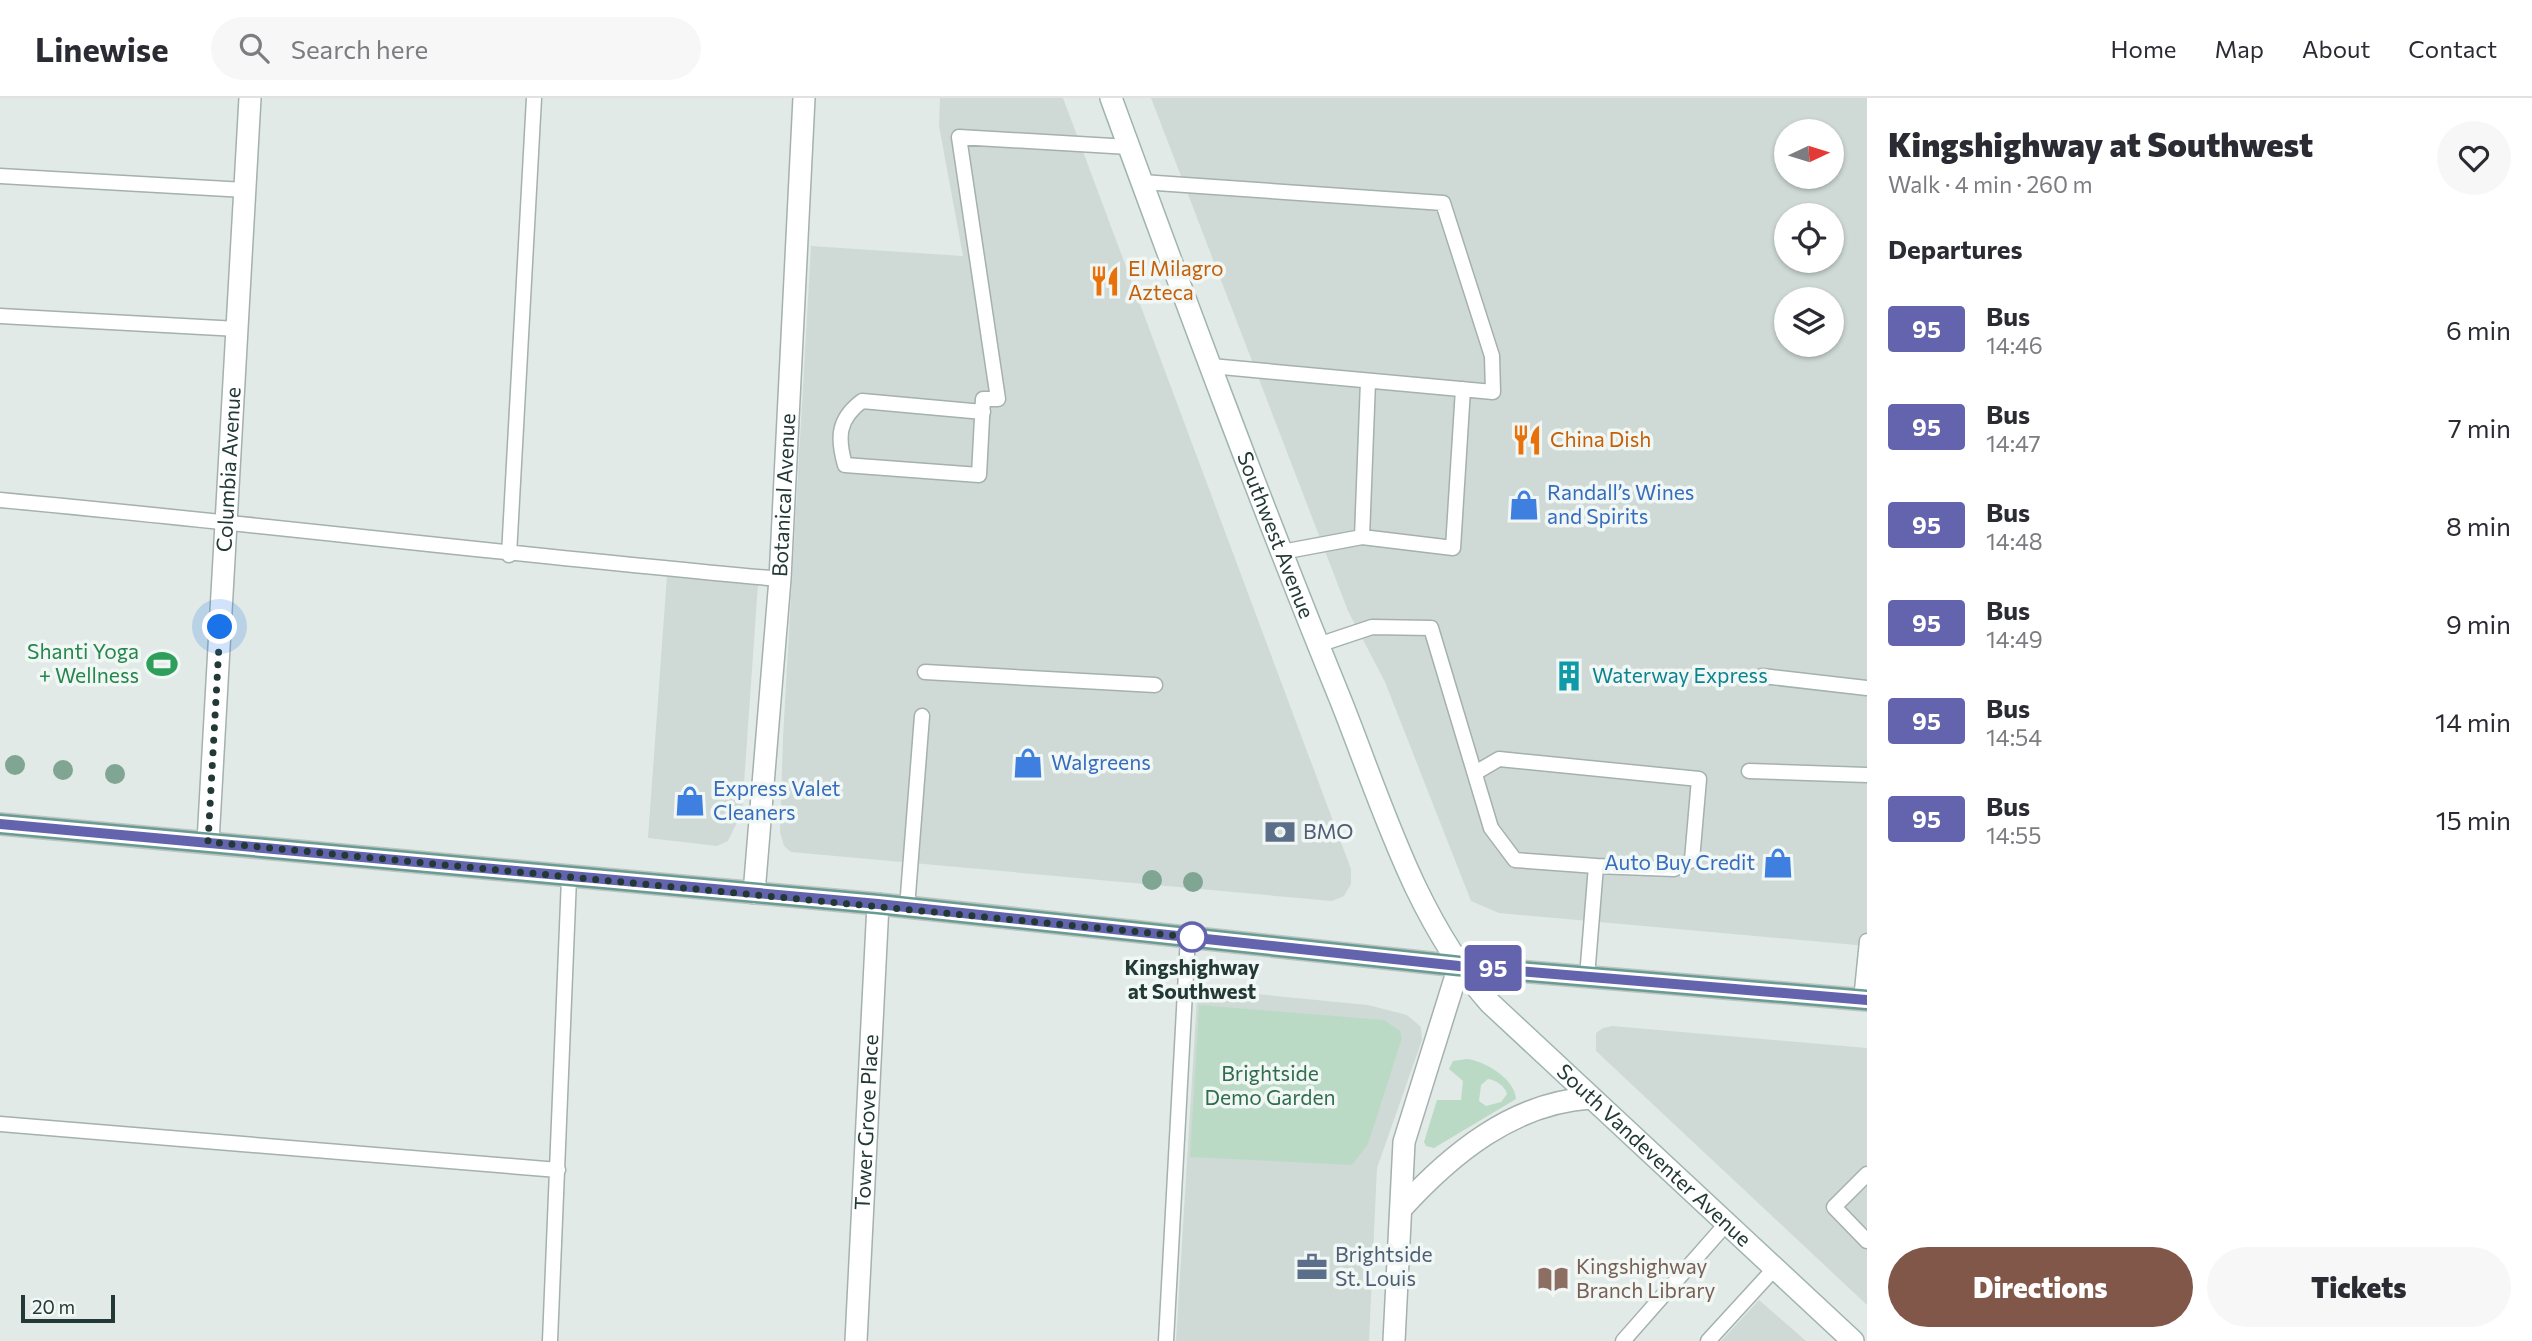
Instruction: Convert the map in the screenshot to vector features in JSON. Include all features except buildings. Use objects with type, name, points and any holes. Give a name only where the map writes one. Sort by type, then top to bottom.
[{"type":"main road","points":[[0,824],[569,878],[878,904],[1459,966],[1864,1000]]},
{"type":"street","name":"Columbia Avenue","points":[[208,842],[250,98]]},
{"type":"street","name":"Botanical Avenue","points":[[754,893],[780,579],[804,98]]},
{"type":"street","name":"Southwest Avenue","points":[[1111,98],[1282,552],[1412,880],[1459,966]]},
{"type":"street","name":"Tower Grove Place","points":[[856,1341],[878,904]]},
{"type":"street","name":"South Vandeventer Avenue","points":[[1459,966],[1490,1003],[1853,1341]]},
{"type":"street","points":[[1394,1341],[1404,1142],[1459,966]]},
{"type":"street","points":[[1401,1209],[1438,1172],[1502,1123],[1531,1110],[1590,1098]]},
{"type":"lane","points":[[509,555],[534,98]]},
{"type":"lane","points":[[982,412],[862,401],[849,411],[839,428],[840,448],[845,464],[979,475],[983,399],[998,399],[959,137],[1129,147]]},
{"type":"lane","points":[[0,176],[245,190]]},
{"type":"lane","points":[[1142,182],[1443,203],[1492,356],[1493,392],[1211,366]]},
{"type":"lane","points":[[0,316],[237,329]]},
{"type":"lane","points":[[1362,537],[1368,381]]},
{"type":"lane","points":[[1282,552],[1362,537],[1453,548],[1463,389]]},
{"type":"lane","points":[[0,500],[226,521],[509,555],[780,579]]},
{"type":"lane","points":[[1318,645],[1372,627],[1431,628],[1491,828],[1515,860],[1674,869],[1692,860],[1699,779],[1499,759],[1475,774]]},
{"type":"lane","points":[[925,672],[1155,685]]},
{"type":"lane","points":[[1762,676],[1867,688]]},
{"type":"lane","points":[[907,908],[922,716]]},
{"type":"lane","points":[[1749,771],[1867,775]]},
{"type":"lane","points":[[1587,977],[1596,866]]},
{"type":"lane","points":[[551,1341],[569,878]]},
{"type":"lane","points":[[1166,1341],[1188,936]]},
{"type":"lane","points":[[1864,1000],[1867,941]]},
{"type":"lane","points":[[0,1124],[558,1170]]},
{"type":"lane","points":[[1867,1174],[1834,1207],[1867,1241]]},
{"type":"lane","points":[[1623,1341],[1726,1224]]},
{"type":"lane","points":[[1708,1341],[1774,1269]]},
{"type":"shaded area","points":[[940,98],[1063,98],[1351,869],[1351,884],[1344,896],[1332,901],[791,852],[784,846],[780,832],[783,737],[811,246],[963,256],[939,126]]},
{"type":"shaded area","points":[[1151,98],[1867,98],[1867,946],[1499,913],[1471,901],[1385,682],[1348,611]]},
{"type":"shaded area","points":[[667,575],[758,584],[742,812],[728,841],[717,846],[648,838]]},
{"type":"shaded area","points":[[1199,990],[1368,1005],[1407,1015],[1421,1027],[1422,1040],[1377,1168],[1369,1341],[1176,1341],[1197,997]]},
{"type":"shaded area","points":[[1612,1026],[1867,1048],[1867,1305],[1596,1051],[1596,1033]]},
{"type":"shaded area","points":[[1759,1300],[1806,1341],[1721,1341]]},
{"type":"green space","name":"Brightside Demo Garden","points":[[1199,1005],[1384,1020],[1400,1031],[1402,1038],[1368,1144],[1352,1165],[1190,1157]]},
{"type":"green space","points":[[1474,1060],[1490,1067],[1505,1078],[1516,1099],[1434,1148],[1426,1146],[1424,1142],[1437,1100],[1461,1100],[1463,1081],[1449,1069],[1453,1061]],"holes":[[[1488,1079],[1497,1082],[1507,1094],[1501,1102],[1486,1106],[1479,1101],[1481,1085]]]},
{"type":"bus line","name":"95","points":[[0,824],[569,878],[878,904],[1459,966],[1867,1000]]},
{"type":"place","name":"El Milagro Azteca","points":[[1105,281]]},
{"type":"place","name":"China Dish","points":[[1527,440]]},
{"type":"place","name":"Randall’s Wines and Spirits","points":[[1524,505]]},
{"type":"place","name":"Shanti Yoga + Wellness","points":[[162,664]]},
{"type":"place","name":"Waterway Express","points":[[1569,676]]},
{"type":"place","name":"Walgreens","points":[[1028,763]]},
{"type":"place","name":"Express Valet Cleaners","points":[[690,801]]},
{"type":"place","name":"BMO","points":[[1280,832]]},
{"type":"place","name":"Auto Buy Credit","points":[[1778,863]]},
{"type":"place","name":"Kingshighway at Southwest","points":[[1192,937]]},
{"type":"place","name":"Brightside St. Louis","points":[[1312,1267]]},
{"type":"place","name":"Kingshighway Branch Library","points":[[1553,1279]]},
{"type":"route","points":[[220,627],[208,842],[569,878],[878,904],[1192,937]]}]
